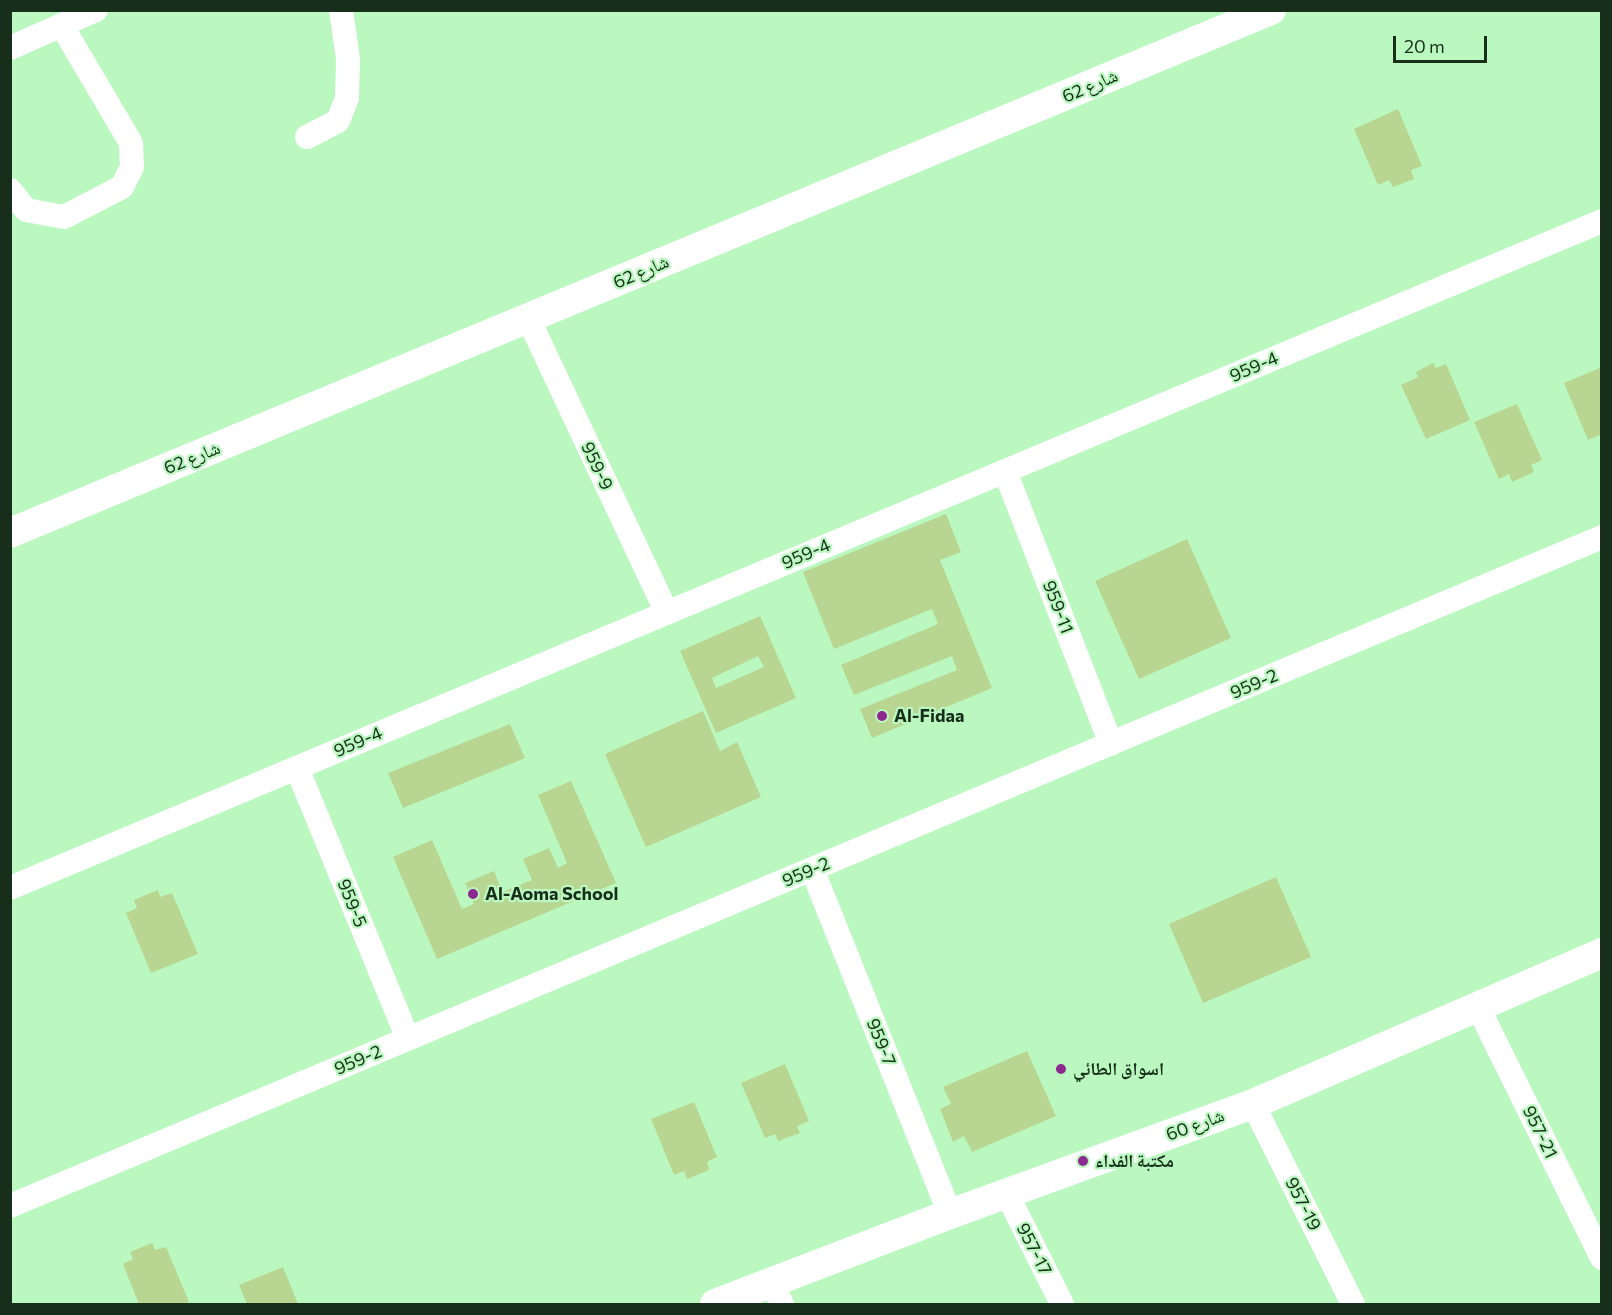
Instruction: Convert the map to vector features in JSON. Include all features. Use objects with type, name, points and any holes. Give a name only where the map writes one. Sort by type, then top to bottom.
[{"type":"street","points":[[10,48],[96,10]]},
{"type":"street","points":[[307,137],[338,121],[347,98],[348,59],[341,10]]},
{"type":"street","name":"شارع 62","points":[[10,532],[1271,10]]},
{"type":"street","points":[[10,190],[27,210],[64,217],[122,188],[132,167],[130,143],[62,26]]},
{"type":"street","name":"959-4","points":[[10,888],[1602,221]]},
{"type":"street","name":"959-9","points":[[528,318],[667,613]]},
{"type":"street","name":"959-11","points":[[1005,471],[1111,744]]},
{"type":"street","name":"959-2","points":[[10,1206],[1602,537]]},
{"type":"street","name":"959-5","points":[[297,768],[408,1039]]},
{"type":"street","name":"959-7","points":[[812,869],[950,1214]]},
{"type":"street","name":"شارع 60","points":[[714,1305],[777,1294],[950,1214],[1252,1104],[1602,953]]},
{"type":"street","name":"957-21","points":[[1478,1006],[1602,1258]]},
{"type":"street","name":"957-19","points":[[1252,1104],[1353,1305]]},
{"type":"street","name":"957-17","points":[[1007,1194],[1062,1305]]},
{"type":"building","points":[[1398,109],[1422,166],[1411,170],[1414,179],[1393,187],[1389,180],[1378,185],[1354,129]]},
{"type":"building","points":[[1433,363],[1436,368],[1446,364],[1470,420],[1426,439],[1401,385],[1418,377],[1416,372]]},
{"type":"building","points":[[1602,367],[1602,439],[1599,435],[1588,440],[1564,383]]},
{"type":"building","points":[[1517,404],[1542,460],[1531,465],[1534,472],[1512,482],[1509,474],[1499,479],[1474,422]]},
{"type":"building","points":[[946,514],[961,552],[940,560],[992,688],[872,738],[860,709],[957,670],[952,656],[854,695],[841,665],[938,624],[932,609],[834,649],[803,572]]},
{"type":"building","points":[[1187,539],[1231,638],[1139,679],[1095,581]]},
{"type":"building","points":[[760,616],[796,698],[716,733],[680,651]],"holes":[[[758,656],[764,667],[716,688],[712,678]]]},
{"type":"building","points":[[703,711],[720,751],[737,742],[761,797],[646,847],[605,754]]},
{"type":"building","points":[[510,724],[525,758],[403,808],[388,773]]},
{"type":"building","points":[[571,781],[616,883],[437,959],[393,857],[432,840],[462,909],[474,904],[465,883],[494,871],[502,892],[532,880],[523,859],[549,848],[558,868],[567,863],[538,795]]},
{"type":"building","points":[[1276,877],[1311,957],[1203,1003],[1169,924]]},
{"type":"building","points":[[158,890],[160,897],[172,893],[198,954],[151,973],[126,913],[137,908],[134,900]]},
{"type":"building","points":[[1027,1051],[1056,1116],[972,1152],[964,1136],[953,1142],[940,1109],[951,1104],[943,1087]]},
{"type":"building","points":[[785,1064],[809,1121],[797,1126],[800,1133],[778,1141],[775,1134],[765,1138],[741,1083]]},
{"type":"building","points":[[694,1102],[717,1157],[707,1162],[709,1170],[687,1179],[684,1171],[674,1175],[651,1119]]},
{"type":"building","points":[[152,1243],[155,1250],[166,1247],[189,1302],[139,1304],[123,1264],[133,1259],[130,1252]]},
{"type":"building","points":[[283,1267],[298,1304],[247,1304],[239,1285]]},
{"type":"place","name":"Al-Fidaa","points":[[882,716]]},
{"type":"place","name":"Al-Aoma School","points":[[473,894]]},
{"type":"place","name":"اسواق الطائي","points":[[1061,1069]]},
{"type":"place","name":"مكتبة الفداء","points":[[1083,1161]]}]
